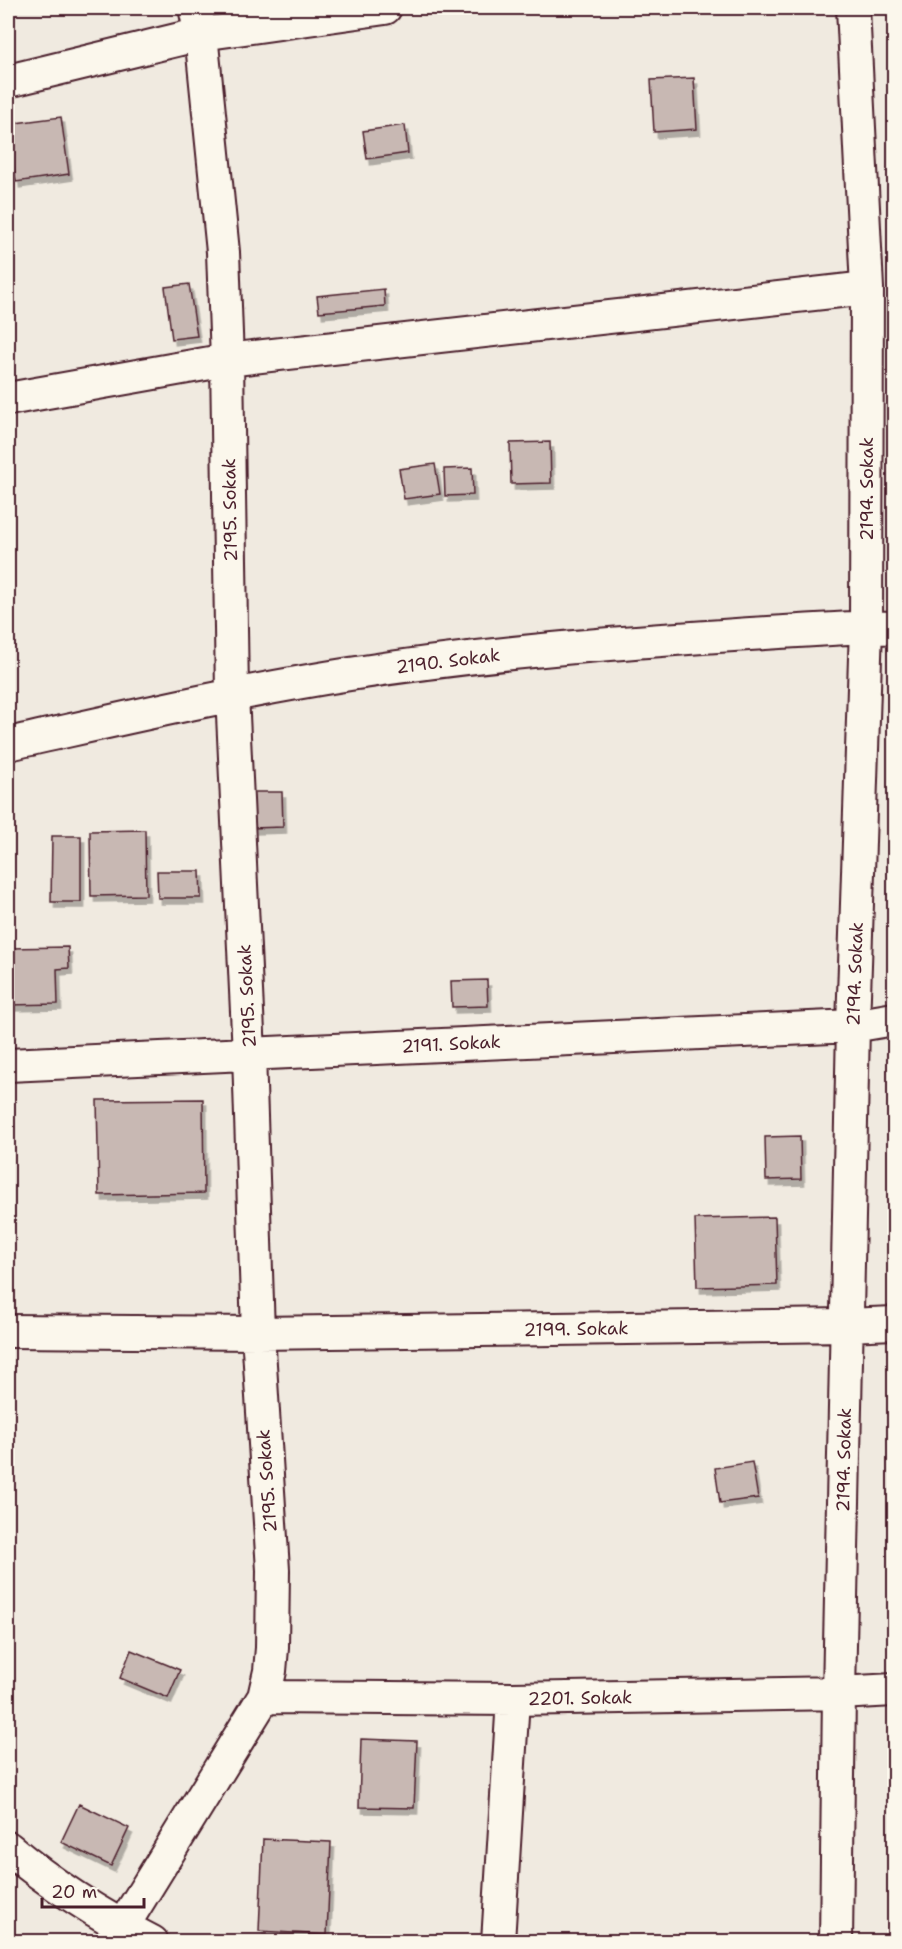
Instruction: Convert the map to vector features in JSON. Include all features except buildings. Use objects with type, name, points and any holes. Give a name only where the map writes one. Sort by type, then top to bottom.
[{"type":"street","points":[[8,81],[198,21],[385,8]]},
{"type":"street","name":"2194. Sokak","points":[[836,1941],[853,1026],[880,627],[853,8]]},
{"type":"street","name":"2195. Sokak","points":[[117,1934],[264,1697],[272,1648],[273,1570],[258,1333],[249,1054],[232,694],[227,360],[223,252],[198,21]]},
{"type":"street","points":[[8,399],[227,360],[867,288]]},
{"type":"street","name":"2190. Sokak","points":[[8,744],[232,694],[472,657],[625,642],[880,627]]},
{"type":"street","name":"2191. Sokak","points":[[8,1065],[853,1026],[894,1019]]},
{"type":"street","name":"2199. Sokak","points":[[8,1331],[258,1333],[894,1323]]},
{"type":"street","name":"2199. Sokak","points":[[8,1342],[258,1333]]},
{"type":"street","name":"2201. Sokak","points":[[264,1697],[513,1699],[894,1690]]},
{"type":"street","points":[[498,1941],[513,1699]]},
{"type":"street","points":[[8,1848],[117,1934],[152,1941]]}]
